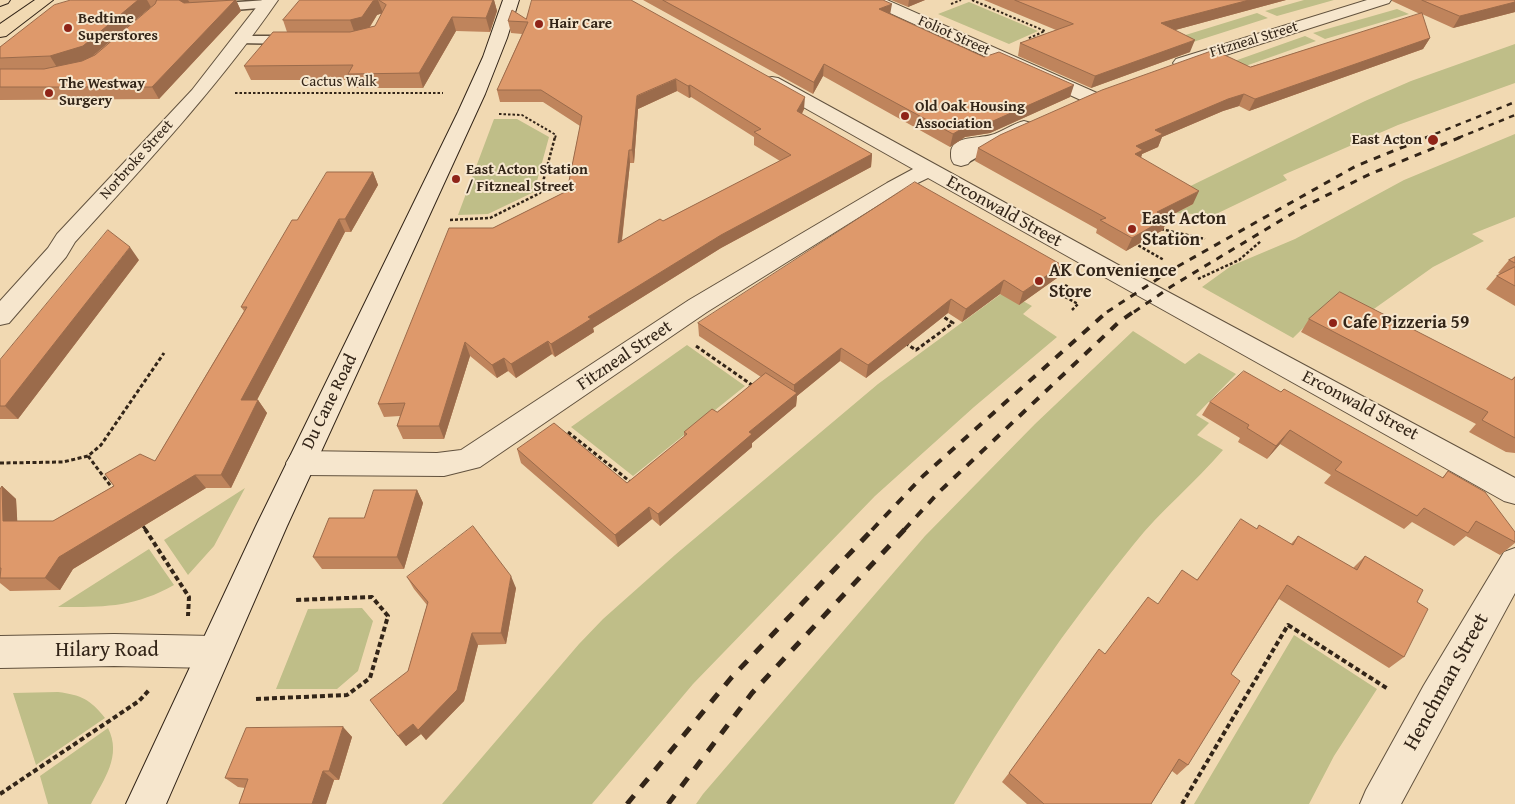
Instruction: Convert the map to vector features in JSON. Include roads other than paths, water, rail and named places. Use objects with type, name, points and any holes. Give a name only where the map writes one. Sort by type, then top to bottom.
[{"type":"highway","points":[[0,32],[45,0]]},
{"type":"street","name":"Du Cane Road","points":[[146,804],[213,652],[301,462],[412,235],[474,96],[505,20],[511,0]]},
{"type":"street","name":"Foliot Street","points":[[874,0],[1090,96]]},
{"type":"street","name":"Fitzneal Street","points":[[1162,70],[1199,56],[1383,0]]},
{"type":"street","name":"Norbroke Street","points":[[0,317],[58,252],[65,239],[198,94],[244,40],[269,2]]},
{"type":"street","name":"Erconwald Street","points":[[754,72],[1134,284],[1515,492]]},
{"type":"street","points":[[1072,105],[1108,90]]},
{"type":"street","name":"Fitzneal Street","points":[[301,462],[411,463],[439,466],[453,465],[470,459],[698,306],[894,187],[960,160],[975,158],[989,151],[995,141],[1038,121]]},
{"type":"street","name":"Henchman Street","points":[[1380,804],[1437,698],[1515,562]]},
{"type":"street","name":"Hilary Road","points":[[0,652],[114,650],[213,652]]},
{"type":"lane","points":[[199,8],[269,2]]},
{"type":"lane","points":[[244,40],[308,40]]},
{"type":"railway","points":[[1425,138],[1515,102]]},
{"type":"railway","points":[[1458,138],[1515,115]]},
{"type":"railway","points":[[1107,312],[1173,269],[1356,166],[1428,137]]},
{"type":"railway","points":[[1134,312],[1172,286],[1303,207],[1370,174],[1461,137]]},
{"type":"railway","points":[[872,530],[923,476],[1109,310]]},
{"type":"railway","points":[[904,530],[939,492],[1119,322],[1136,310]]},
{"type":"railway","points":[[627,804],[731,678],[873,529]]},
{"type":"railway","points":[[668,804],[752,693],[905,529]]},
{"type":"place","name":"Hair Care","points":[[539,24]]},
{"type":"place","name":"Bedtime Superstores","points":[[68,28]]},
{"type":"place","name":"The Westway Surgery","points":[[49,93]]},
{"type":"place","name":"Old Oak Housing Association","points":[[905,116]]},
{"type":"place","name":"East Acton","points":[[1433,140]]},
{"type":"place","name":"East Acton Station / Fitzneal Street","points":[[456,179]]},
{"type":"place","name":"East Acton Station","points":[[1132,229]]},
{"type":"place","name":"AK Convenience Store","points":[[1039,281]]},
{"type":"place","name":"Cafe Pizzeria 59","points":[[1333,323]]}]
